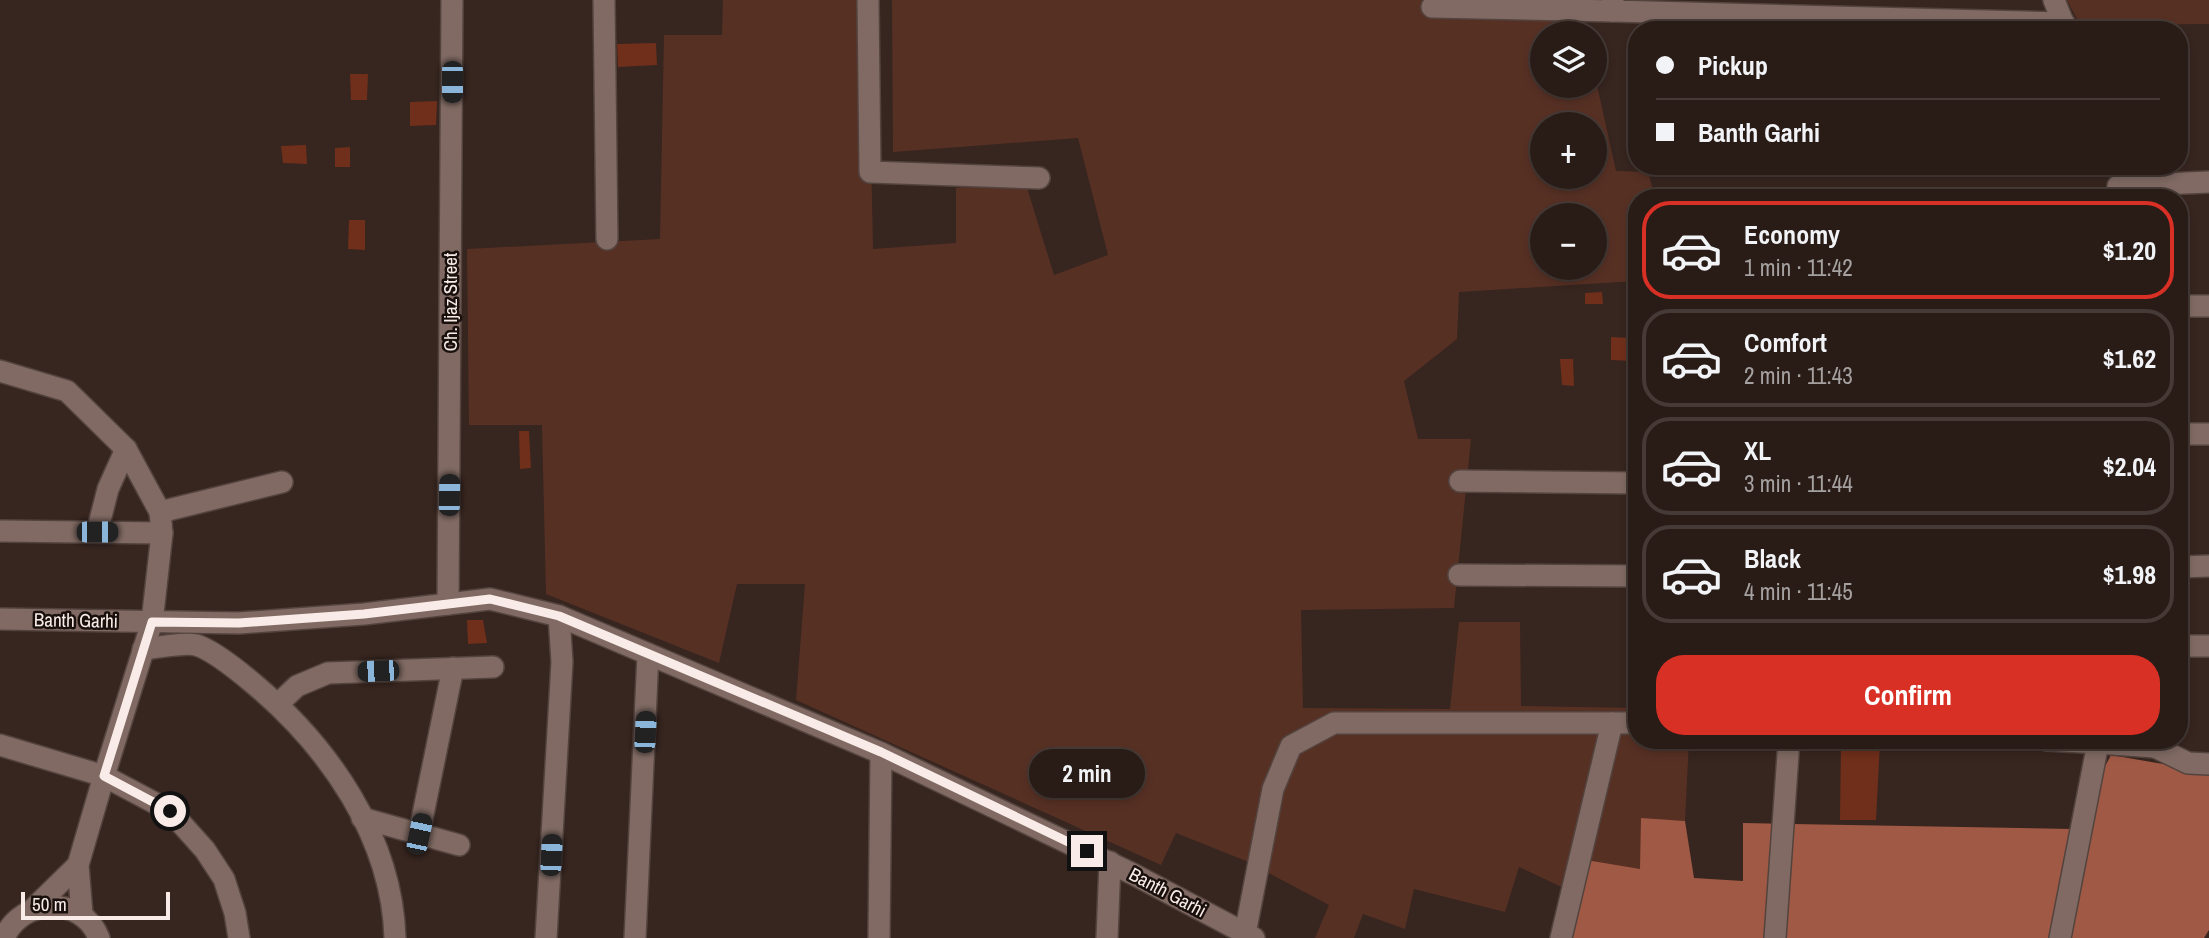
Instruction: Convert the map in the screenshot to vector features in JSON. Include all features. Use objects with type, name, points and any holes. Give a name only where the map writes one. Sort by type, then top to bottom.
[{"type":"street","name":"Ch. Ijaz Street","points":[[448,604],[453,0]]},
{"type":"street","points":[[604,0],[607,239]]},
{"type":"street","points":[[868,0],[870,172],[1039,178]]},
{"type":"street","points":[[2054,0],[2063,21]]},
{"type":"street","points":[[1432,7],[1504,4],[1613,6],[1952,21]]},
{"type":"street","points":[[2116,183],[2209,182]]},
{"type":"street","points":[[2188,306],[2209,306]]},
{"type":"street","points":[[0,371],[67,391],[126,449],[161,523],[152,622],[79,865],[82,914]]},
{"type":"street","points":[[2188,434],[2209,434]]},
{"type":"street","points":[[97,532],[108,489],[126,449]]},
{"type":"street","points":[[1460,481],[1628,483]]},
{"type":"street","points":[[0,531],[97,532],[161,523],[282,482]]},
{"type":"street","points":[[2188,567],[2209,566]]},
{"type":"street","points":[[1459,575],[1628,576]]},
{"type":"street","name":"Banth Garhi","points":[[0,619],[239,623],[364,614],[490,599],[559,616],[881,752],[1110,862],[1214,928],[1249,936]]},
{"type":"street","points":[[546,938],[562,662],[559,616]]},
{"type":"street","points":[[143,649],[196,645],[235,668],[278,704],[317,745],[347,788],[375,844],[389,890],[395,938]]},
{"type":"street","points":[[2188,646],[2209,646]]},
{"type":"street","points":[[635,938],[648,654]]},
{"type":"street","points":[[278,704],[297,686],[328,673],[493,667]]},
{"type":"street","points":[[419,834],[453,668]]},
{"type":"street","points":[[1249,936],[1273,789],[1291,746],[1334,723],[1628,723]]},
{"type":"street","points":[[1561,938],[1612,723]]},
{"type":"street","points":[[0,745],[104,776],[170,811],[205,849],[224,879],[235,913],[239,938]]},
{"type":"street","points":[[1775,938],[1787,749]]},
{"type":"street","points":[[2060,938],[2097,749]]},
{"type":"street","points":[[2165,749],[2188,762],[2209,764]]},
{"type":"street","points":[[879,938],[881,752]]},
{"type":"street","points":[[362,818],[459,845]]},
{"type":"street","points":[[1107,938],[1110,862]]},
{"type":"street","points":[[5,927],[34,908],[79,865]]},
{"type":"street","points":[[34,908],[58,906],[82,914],[96,929],[99,938]]},
{"type":"shaded area","points":[[723,0],[868,0],[873,249],[956,243],[956,188],[1024,178],[1054,275],[1108,255],[1078,138],[893,152],[892,0],[1636,0],[1581,10],[1583,21],[1530,21],[1530,98],[1600,98],[1603,112],[1530,112],[1530,189],[1607,189],[1607,130],[1616,171],[1628,171],[1628,175],[1649,175],[1653,189],[1628,189],[1628,281],[1459,292],[1457,339],[1404,381],[1418,439],[1471,439],[1454,608],[1301,610],[1303,708],[1450,709],[1459,622],[1520,622],[1521,706],[1628,708],[1628,749],[1689,749],[1685,821],[1641,819],[1641,869],[1572,892],[1519,867],[1505,912],[1414,889],[1405,929],[1363,914],[1354,938],[1315,938],[1329,905],[1246,861],[1176,833],[1161,865],[796,700],[805,584],[737,584],[719,663],[546,594],[542,425],[469,425],[467,249],[660,239],[664,35],[722,35]]},
{"type":"shaded area","points":[[2067,0],[2209,0],[2209,24],[2188,24],[2188,21],[2078,21]]},
{"type":"shaded area","points":[[2111,755],[2209,772],[2209,930],[2204,938],[1572,938],[1580,859],[1640,869],[1641,818],[1685,821],[1694,878],[1743,881],[1743,823],[2072,829]]},
{"type":"building","points":[[656,43],[657,65],[618,67],[617,44]]},
{"type":"building","points":[[350,74],[368,74],[367,100],[351,100]]},
{"type":"building","points":[[437,101],[436,125],[410,126],[410,102]]},
{"type":"building","points":[[306,145],[307,164],[283,163],[281,146]]},
{"type":"building","points":[[350,147],[350,167],[335,167],[335,148]]},
{"type":"building","points":[[349,220],[365,220],[365,250],[348,249]]},
{"type":"building","points":[[1602,292],[1603,304],[1585,304],[1585,293]]},
{"type":"building","points":[[1611,337],[1628,338],[1628,361],[1611,360]]},
{"type":"building","points":[[1560,359],[1573,359],[1574,386],[1562,385]]},
{"type":"building","points":[[519,431],[529,431],[531,468],[520,469]]},
{"type":"building","points":[[467,620],[483,620],[487,643],[468,644]]},
{"type":"building","points":[[1841,749],[1880,749],[1876,820],[1840,820]]},
{"type":"route","points":[[170,811],[104,776],[152,622],[239,623],[364,614],[490,599],[559,616],[881,752],[1087,851]]}]
